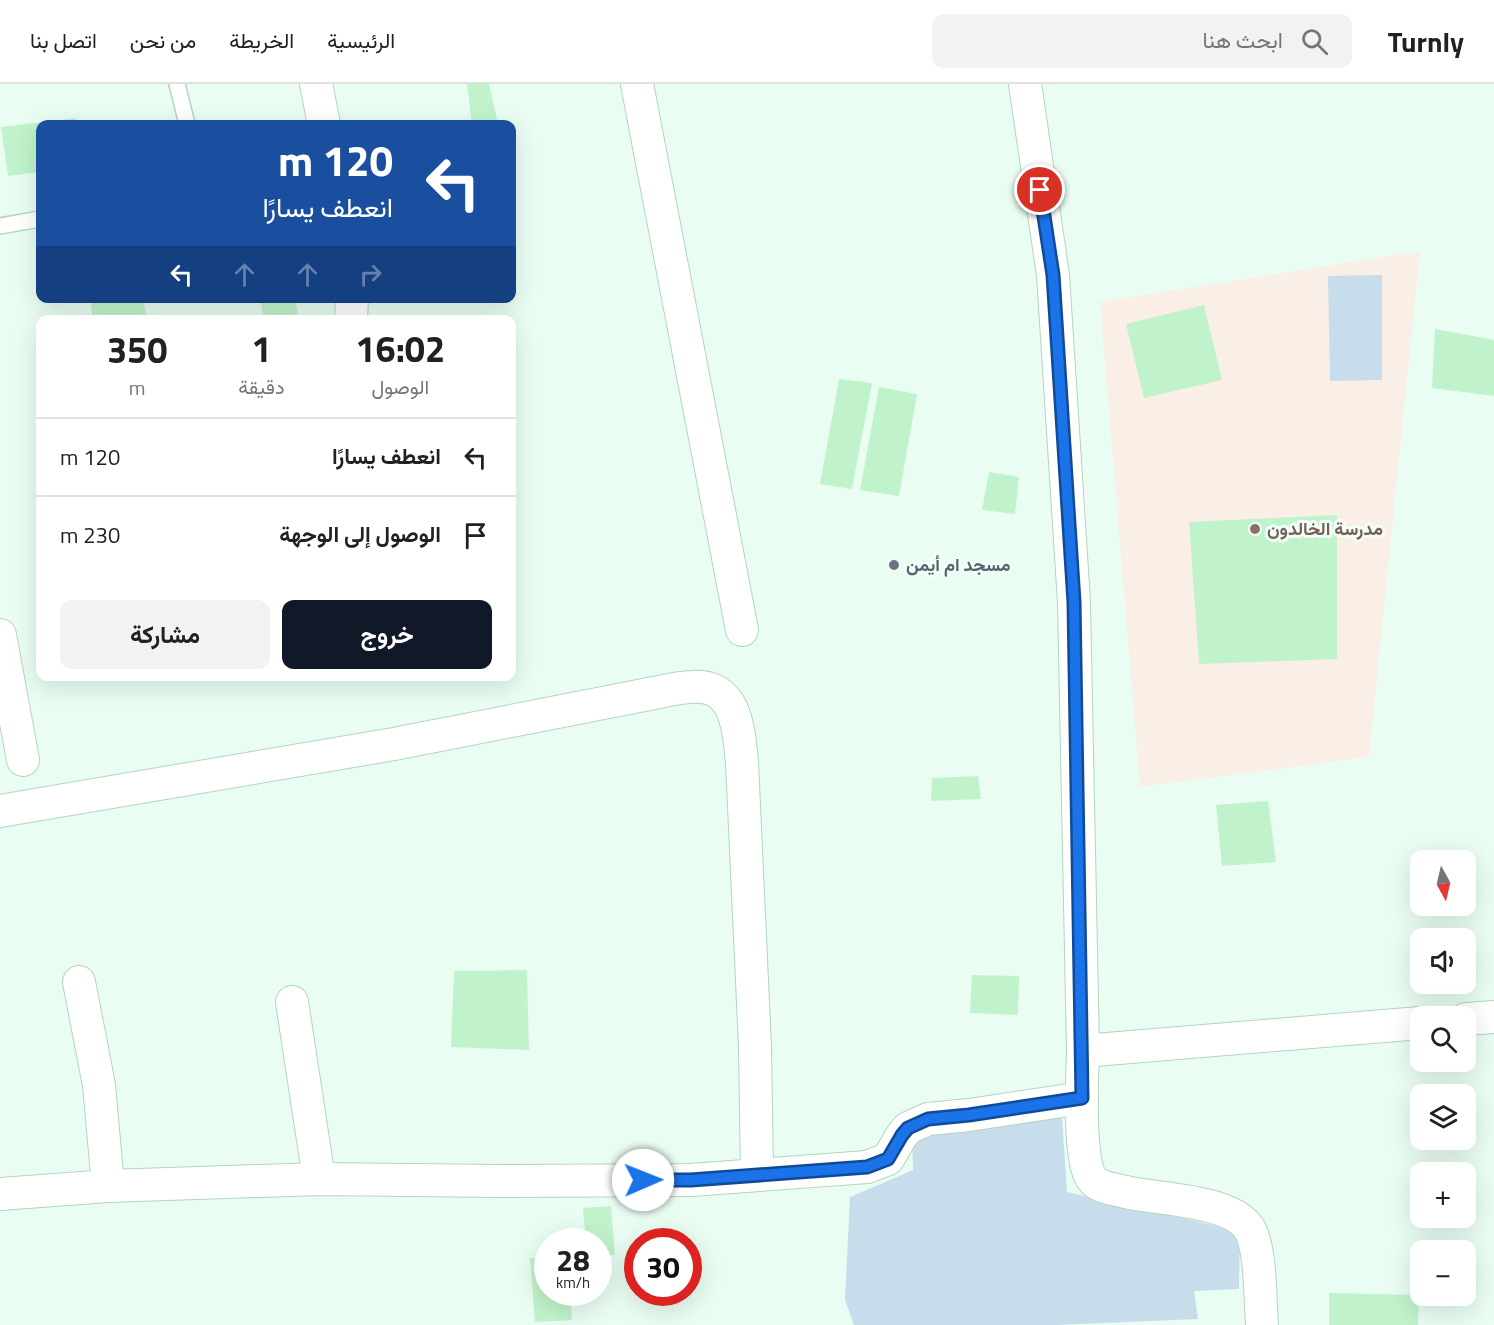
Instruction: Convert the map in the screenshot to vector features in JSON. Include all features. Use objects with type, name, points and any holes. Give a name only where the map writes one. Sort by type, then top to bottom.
[{"type":"street","points":[[316,84],[323,120]]},
{"type":"street","points":[[637,84],[742,630]]},
{"type":"street","points":[[1025,84],[1053,275],[1074,602],[1082,1098],[1087,1166],[1092,1179],[1103,1186],[1192,1202],[1242,1219],[1251,1231],[1256,1248],[1262,1325]]},
{"type":"street","points":[[0,635],[22,760]]},
{"type":"street","points":[[0,812],[382,746],[659,692],[694,686],[712,689],[724,695],[739,730],[754,1046],[757,1175]]},
{"type":"street","points":[[79,982],[99,1085],[108,1186]]},
{"type":"street","points":[[292,1002],[319,1179]]},
{"type":"street","points":[[1476,1018],[1494,1017]]},
{"type":"street","points":[[1083,1051],[1410,1024]]},
{"type":"street","points":[[0,1194],[108,1186],[319,1179],[679,1180],[867,1167],[888,1159],[908,1128],[928,1119],[1082,1098]]},
{"type":"lane","points":[[177,84],[186,120]]},
{"type":"lane","points":[[0,226],[36,220]]},
{"type":"shaded area","name":"مدرسة الخالدون","points":[[1420,251],[1369,757],[1140,787],[1100,302]]},
{"type":"shaded area","points":[[1382,275],[1382,380],[1330,381],[1328,276]]},
{"type":"shaded area","points":[[1062,1117],[1067,1192],[1240,1231],[1239,1289],[1194,1291],[1198,1319],[1055,1325],[854,1325],[845,1300],[850,1197],[913,1170],[912,1138]]},
{"type":"building","points":[[467,84],[489,84],[497,120],[472,120]]},
{"type":"building","points":[[36,123],[36,172],[8,176],[1,127]]},
{"type":"building","points":[[91,303],[144,303],[146,315],[92,315]]},
{"type":"building","points":[[261,303],[296,303],[298,315],[263,315]]},
{"type":"building","points":[[1204,305],[1222,380],[1144,398],[1126,324]]},
{"type":"building","points":[[1435,329],[1494,340],[1494,396],[1432,388]]},
{"type":"building","points":[[839,379],[872,383],[852,489],[820,484]]},
{"type":"building","points":[[879,387],[917,394],[899,496],[860,490]]},
{"type":"building","points":[[989,472],[1019,477],[1015,514],[982,510]]},
{"type":"building","name":"مدرسة الخالدون","points":[[1337,515],[1337,659],[1199,664],[1189,522]]},
{"type":"building","points":[[978,776],[981,799],[931,801],[932,778]]},
{"type":"building","points":[[1268,801],[1276,862],[1222,866],[1216,805]]},
{"type":"building","points":[[527,970],[529,1050],[451,1047],[454,971]]},
{"type":"building","points":[[972,975],[1019,976],[1018,1015],[970,1013]]},
{"type":"building","points":[[611,1206],[615,1255],[612,1255],[612,1228],[585,1228],[583,1208]]},
{"type":"building","points":[[530,1258],[534,1258],[534,1306],[571,1306],[572,1320],[535,1322]]},
{"type":"building","points":[[1329,1293],[1410,1295],[1410,1306],[1419,1306],[1418,1325],[1329,1325]]},
{"type":"place","name":"مدرسة الخالدون","points":[[1255,529]]},
{"type":"place","name":"مسجد ام أيمن","points":[[894,565]]},
{"type":"route","points":[[643,1180],[691,1180],[867,1167],[888,1159],[908,1128],[928,1119],[1082,1098],[1074,602],[1053,275],[1040,190]]}]
